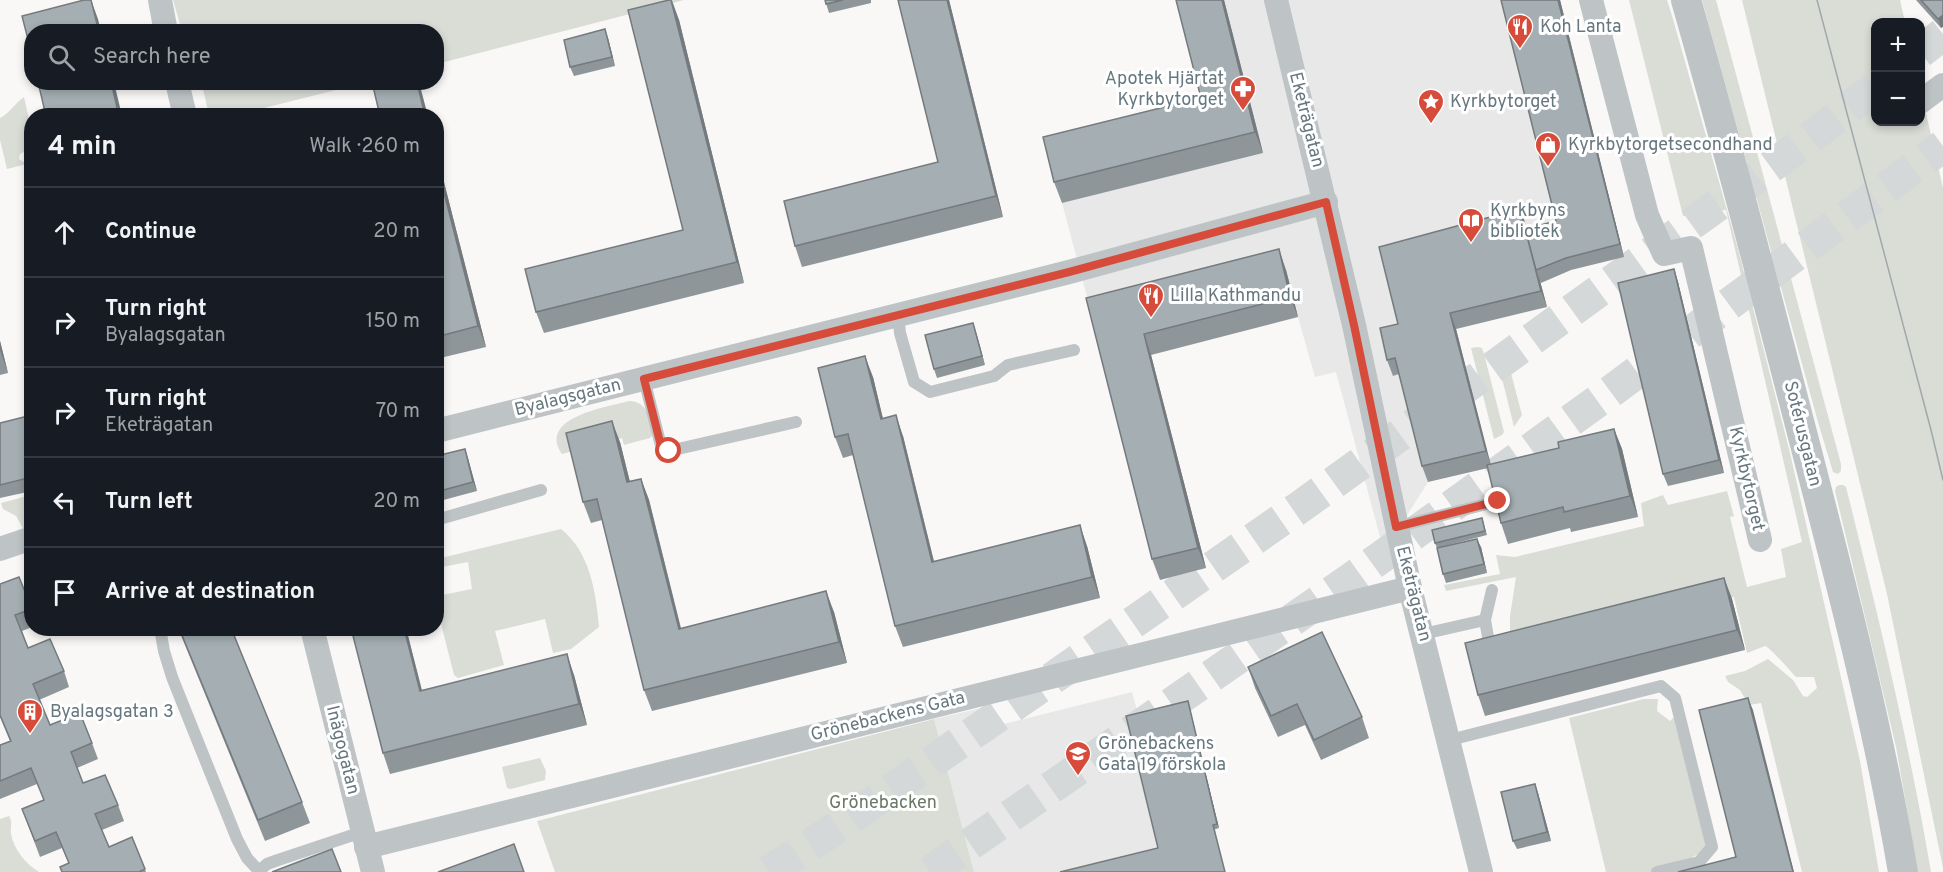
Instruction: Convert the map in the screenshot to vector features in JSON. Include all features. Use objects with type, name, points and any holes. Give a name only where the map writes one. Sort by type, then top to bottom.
[{"type":"street","points":[[160,0],[164,24]]},
{"type":"street","name":"Eketrägatan","points":[[1276,0],[1326,202],[1410,588],[1450,740],[1481,872]]},
{"type":"street","name":"Kyrkbytorget","points":[[1591,0],[1647,215],[1664,254],[1691,248],[1760,540]]},
{"type":"street","name":"Sotérusgatan","points":[[1686,0],[1752,239],[1858,651],[1893,812],[1903,872]]},
{"type":"street","points":[[1925,99],[1943,86]]},
{"type":"street","points":[[179,90],[183,108]]},
{"type":"street","name":"Byalagsgatan","points":[[444,429],[1069,272],[1326,202]]},
{"type":"street","points":[[0,549],[24,541]]},
{"type":"street","name":"Grönebackens Gata","points":[[364,839],[1410,588]]},
{"type":"street","name":"Inägogatan","points":[[314,636],[373,872]]},
{"type":"lane","points":[[898,315],[900,333],[914,382],[930,392],[994,376],[1008,365],[1074,350]]},
{"type":"lane","points":[[644,379],[660,442],[669,451],[796,422]]},
{"type":"lane","points":[[444,518],[541,490]]},
{"type":"lane","points":[[1396,527],[1498,501]]},
{"type":"lane","points":[[1492,590],[1485,620],[1492,659]]},
{"type":"lane","points":[[1422,634],[1485,620]]},
{"type":"lane","points":[[161,636],[172,677],[237,839],[247,858],[259,872],[267,864],[278,860],[364,839]]},
{"type":"lane","points":[[1450,740],[1661,686],[1675,698],[1712,847],[1698,862],[1657,872]]},
{"type":"shaded area","points":[[1224,0],[1502,0],[1561,233],[1530,241],[1525,225],[1404,340],[1393,376],[1401,374],[1428,482],[1384,552],[1336,372],[1315,377],[1298,317],[1093,319],[1062,203],[1263,153]]},
{"type":"shaded area","name":"Grönebackens Gata 19 förskola","points":[[1132,692],[1139,718],[1215,829],[1225,872],[974,872],[934,719],[986,707],[1000,725]]},
{"type":"green space","points":[[173,0],[684,0],[444,62],[444,24],[180,24]]},
{"type":"green space","points":[[1629,0],[1667,0],[1673,19],[1738,249],[1790,453],[1860,761],[1879,872],[1802,872],[1761,703],[1749,705],[1740,690],[1728,682],[1725,676],[1745,671],[1768,659],[1793,680],[1803,696],[1807,697],[1817,688],[1814,677],[1796,677],[1765,646],[1747,653],[1734,597],[1510,652],[1510,616],[1516,577],[1446,591],[1444,585],[1500,574],[1496,555],[1515,557],[1644,526],[1641,503],[1663,495],[1668,505],[1727,491],[1734,516],[1730,517],[1747,587],[1786,577],[1781,549],[1802,542],[1726,210],[1683,216]]},
{"type":"green space","points":[[1702,0],[1716,0],[1841,464],[1841,471],[1838,474],[1833,472],[1818,422]]},
{"type":"green space","points":[[1742,0],[1900,0],[1904,18],[1871,18],[1871,126],[1925,126],[1925,109],[1943,188],[1943,868],[1887,594]]},
{"type":"green space","points":[[203,90],[336,90],[264,108],[207,108]]},
{"type":"green space","points":[[24,97],[26,108],[24,108],[24,152],[20,154],[19,159],[24,165],[7,169],[0,140],[0,118]]},
{"type":"green space","points":[[1471,348],[1482,348],[1484,354],[1504,432],[1494,439]]},
{"type":"green space","points":[[1495,350],[1507,358],[1522,415],[1514,427]]},
{"type":"green space","points":[[629,401],[640,404],[647,412],[653,434],[650,438],[624,445],[622,438],[562,454],[557,441],[559,431],[567,423],[592,411]]},
{"type":"green space","points":[[1839,485],[1846,487],[1881,631],[1913,775],[1931,872],[1918,872],[1896,747],[1835,491]]},
{"type":"green space","points":[[24,497],[24,530],[16,516],[3,509],[1,503]]},
{"type":"green space","points":[[561,529],[571,538],[585,561],[596,600],[599,627],[571,649],[553,653],[545,619],[495,631],[504,665],[458,678],[454,675],[444,636],[444,595],[472,589],[468,562],[444,567],[444,557]]},
{"type":"green space","points":[[1644,699],[1658,699],[1657,711],[1670,721],[1679,712],[1712,839],[1704,852],[1692,857],[1692,866],[1665,872],[1606,872],[1569,718]]},
{"type":"green space","name":"Grönebacken","points":[[934,719],[974,872],[555,872],[537,821]]},
{"type":"green space","points":[[540,758],[546,771],[545,780],[511,789],[507,788],[502,767]]},
{"type":"green space","points":[[9,816],[15,846],[25,861],[39,872],[0,872],[0,819]]},
{"type":"building","points":[[91,0],[97,24],[24,24],[22,16]]},
{"type":"building","points":[[671,0],[737,262],[536,312],[525,269],[683,230],[628,10]]},
{"type":"building","points":[[825,0],[843,0],[826,4]]},
{"type":"building","points":[[898,0],[947,0],[996,196],[795,246],[784,201],[938,162]]},
{"type":"building","points":[[1176,0],[1222,0],[1255,132],[1054,182],[1043,137],[1201,98]]},
{"type":"building","points":[[1501,0],[1558,0],[1620,244],[1566,258],[1536,270],[1525,229],[1556,221]]},
{"type":"building","points":[[1921,0],[1943,0],[1943,15],[1938,19]]},
{"type":"building","points":[[605,29],[612,57],[570,67],[564,40]]},
{"type":"building","points":[[40,90],[113,90],[117,108],[44,108]]},
{"type":"building","points":[[374,90],[419,90],[423,108],[378,108]]},
{"type":"building","points":[[444,192],[478,326],[444,335]]},
{"type":"building","points":[[1520,209],[1541,291],[1450,313],[1486,451],[1422,466],[1395,358],[1387,360],[1380,328],[1398,324],[1379,247]]},
{"type":"building","points":[[1279,249],[1290,297],[1144,334],[1198,548],[1152,559],[1086,298]]},
{"type":"building","points":[[1674,269],[1719,460],[1663,474],[1618,283]]},
{"type":"building","points":[[973,323],[982,356],[934,369],[925,335]]},
{"type":"building","points":[[865,356],[881,419],[896,415],[932,562],[1080,525],[1092,577],[895,626],[848,434],[835,437],[818,368]]},
{"type":"building","points":[[24,417],[24,479],[0,485],[0,423]]},
{"type":"building","points":[[612,421],[627,482],[641,479],[679,629],[826,591],[839,642],[644,690],[597,499],[583,502],[566,433]]},
{"type":"building","points":[[1614,429],[1630,496],[1564,512],[1563,507],[1501,523],[1487,465],[1559,448],[1558,442]]},
{"type":"building","points":[[465,449],[473,482],[444,490],[444,454]]},
{"type":"building","points":[[1482,518],[1485,531],[1435,543],[1432,530]]},
{"type":"building","points":[[1477,539],[1484,564],[1443,574],[1437,548]]},
{"type":"building","name":"Byalagsgatan 3","points":[[19,577],[24,589],[24,612],[15,615],[28,648],[50,639],[64,671],[33,684],[50,725],[80,713],[92,743],[71,752],[83,783],[105,775],[118,805],[95,814],[109,847],[132,837],[145,869],[139,872],[62,872],[60,867],[69,863],[56,832],[35,841],[22,809],[44,800],[31,768],[0,781],[0,745],[11,741],[0,715],[0,584]]},
{"type":"building","points":[[1724,578],[1737,630],[1478,695],[1465,643]]},
{"type":"building","points":[[1322,632],[1362,717],[1314,740],[1297,704],[1271,716],[1248,667]]},
{"type":"building","points":[[182,636],[234,636],[302,802],[258,820]]},
{"type":"building","points":[[353,636],[406,636],[420,691],[567,654],[579,704],[383,753]]},
{"type":"building","points":[[1748,698],[1793,872],[1678,872],[1736,857],[1699,710]]},
{"type":"building","points":[[1188,701],[1217,824],[1213,825],[1225,872],[1060,872],[1158,848],[1126,716]]},
{"type":"building","points":[[1535,784],[1547,832],[1513,841],[1501,792]]},
{"type":"building","points":[[514,844],[524,872],[438,872]]},
{"type":"building","points":[[332,849],[341,872],[272,872]]},
{"type":"tunnel","points":[[1925,48],[1943,34]]},
{"type":"tunnel","points":[[769,872],[1300,507],[1802,144],[1871,91]]},
{"type":"tunnel","points":[[930,872],[1351,579],[1606,395],[1943,146]]},
{"type":"tram line","points":[[1817,0],[1943,480]]},
{"type":"place","name":"Koh Lanta","points":[[1520,50]]},
{"type":"place","name":"Apotek Hjärtat Kyrkbytorget","points":[[1243,112]]},
{"type":"place","name":"Kyrkbytorget","points":[[1431,125]]},
{"type":"place","name":"Kyrkbytorgetsecondhand","points":[[1548,168]]},
{"type":"place","name":"Kyrkbyns bibliotek","points":[[1471,244]]},
{"type":"place","name":"Lilla Kathmandu","points":[[1151,319]]},
{"type":"place","name":"Byalagsgatan 3","points":[[30,735]]},
{"type":"place","name":"Grönebackens Gata 19 förskola","points":[[1078,777]]},
{"type":"route","points":[[669,451],[660,442],[644,379],[1069,272],[1326,202],[1396,527],[1498,501]]}]
